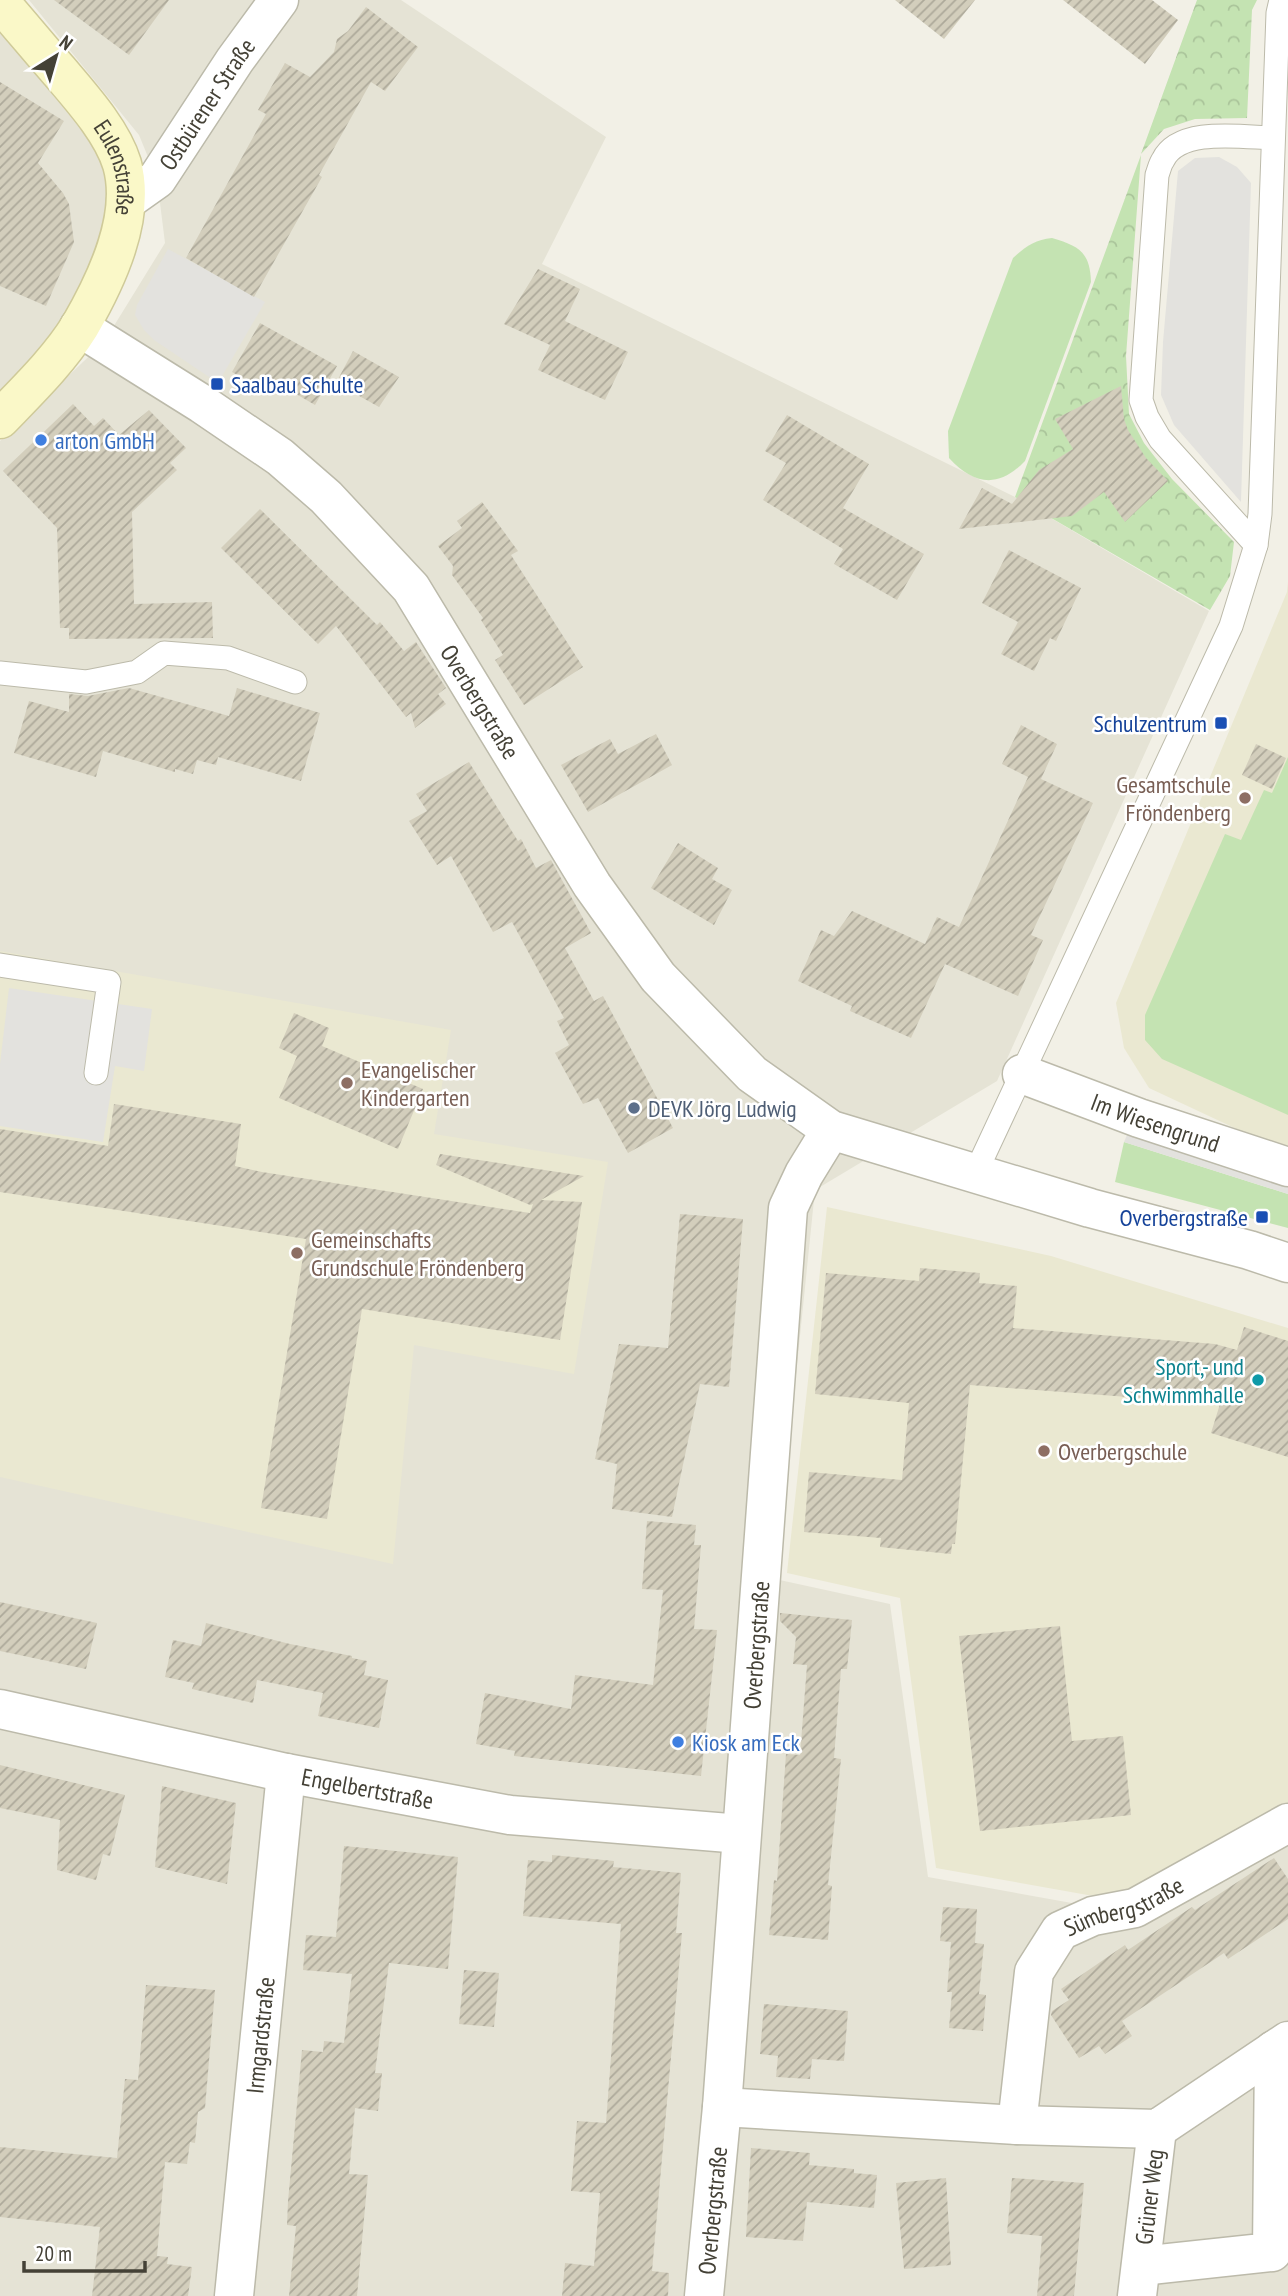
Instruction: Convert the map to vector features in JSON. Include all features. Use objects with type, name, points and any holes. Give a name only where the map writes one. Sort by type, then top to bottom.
[{"type":"main road","name":"Eulenstraße","points":[[0,2],[93,111],[122,164],[126,201],[121,232],[112,261],[79,327],[38,380],[0,419]]},
{"type":"street","name":"Ostbürener Straße","points":[[126,201],[157,179],[279,0]]},
{"type":"street","name":"Overbergstraße","points":[[79,327],[202,404],[280,457],[335,506],[411,588],[592,885],[658,977],[752,1074],[831,1130],[975,1174]]},
{"type":"street","name":"Im Wiesengrund","points":[[1022,1074],[1123,1113],[1288,1167]]},
{"type":"street","name":"Overbergstraße","points":[[704,2296],[722,2107],[788,1208],[804,1174],[831,1130]]},
{"type":"street","points":[[975,1174],[1288,1263]]},
{"type":"street","name":"Engelbertstraße","points":[[0,1709],[285,1773],[510,1815],[741,1834]]},
{"type":"street","name":"Irmgardstraße","points":[[234,2296],[285,1773]]},
{"type":"street","name":"Sümbergstraße","points":[[1017,2124],[1034,1972],[1060,1931],[1093,1916],[1135,1909],[1288,1823]]},
{"type":"street","points":[[722,2107],[1157,2129],[1281,2045]]},
{"type":"street","name":"Grüner Weg","points":[[1157,2129],[1139,2281],[1272,2252],[1281,2045]]},
{"type":"lane","points":[[975,1174],[1231,626],[1256,545],[1260,514],[1272,138],[1278,13],[1281,0]]},
{"type":"lane","points":[[1256,545],[1160,439],[1147,418],[1142,400],[1157,175],[1163,158],[1176,144],[1200,137],[1272,138]]},
{"type":"lane","points":[[0,673],[86,682],[137,672],[164,653],[228,659],[295,682]]},
{"type":"lane","points":[[0,965],[109,982],[96,1073]]},
{"type":"shaded area","points":[[29,0],[401,0],[606,137],[542,264],[1015,497],[1209,611],[997,1081],[815,1190],[775,1579],[890,1604],[928,1877],[1133,1914],[1288,1824],[1288,2296],[0,2296],[0,441],[104,342],[165,243],[157,179],[139,135]]},
{"type":"shaded area","points":[[0,2],[106,133],[112,261],[0,419]]},
{"type":"shaded area","points":[[1219,157],[1237,167],[1251,183],[1241,502],[1174,425],[1161,395],[1178,171],[1195,158]]},
{"type":"shaded area","points":[[168,249],[265,302],[218,383],[154,340],[135,315],[137,305]]},
{"type":"shaded area","name":"Gesamtschule Fröndenberg","points":[[1288,582],[1288,1153],[1149,1088],[1124,1048],[1116,1003],[1287,592]]},
{"type":"shaded area","name":"Gemeinschafts Grundschule Fröndenberg","points":[[0,951],[451,1030],[434,1134],[608,1162],[574,1374],[414,1345],[393,1564],[0,1477]]},
{"type":"shaded area","points":[[9,988],[152,1009],[144,1071],[115,1066],[103,1142],[0,1126],[0,1064]]},
{"type":"shaded area","points":[[1130,1128],[1288,1178],[1288,1194],[1124,1142]]},
{"type":"shaded area","name":"Overbergschule","points":[[827,1207],[1051,1256],[1288,1328],[1288,1812],[1127,1902],[936,1868],[900,1598],[787,1573]]},
{"type":"green space","points":[[1197,0],[1257,0],[1252,10],[1247,118],[1195,119],[1164,129],[1141,154]]},
{"type":"green space","points":[[1141,155],[1126,356],[1129,414],[1144,443],[1172,479],[1234,542],[1230,576],[1210,610],[1015,497]]},
{"type":"green space","points":[[1052,238],[1081,252],[1088,264],[1091,282],[1025,461],[1006,476],[987,480],[978,478],[968,474],[949,458],[948,431],[1013,258],[1031,244]]},
{"type":"green space","points":[[1288,757],[1288,1115],[1162,1059],[1145,1040],[1145,1015],[1225,834],[1241,840],[1264,790],[1272,793]]},
{"type":"green space","points":[[1124,1142],[1288,1194],[1288,1228],[1115,1182]]},
{"type":"building","points":[[54,0],[169,0],[129,55]]},
{"type":"building","points":[[895,0],[975,0],[944,39]]},
{"type":"building","points":[[1063,0],[1152,0],[1178,20],[1145,64]]},
{"type":"building","points":[[366,7],[418,47],[385,91],[371,82],[319,175],[322,177],[254,297],[186,258],[266,114],[258,110],[285,63],[310,77],[334,52],[337,39],[348,31]]},
{"type":"building","points":[[0,82],[64,121],[38,163],[69,204],[74,242],[46,306],[0,286]]},
{"type":"building","points":[[538,269],[580,289],[565,321],[628,352],[605,400],[538,370],[550,345],[504,324]]},
{"type":"building","points":[[260,323],[337,366],[315,405],[279,384],[272,395],[232,372]]},
{"type":"building","points":[[353,351],[399,377],[379,407],[336,383]]},
{"type":"building","points":[[1121,386],[1124,419],[1128,430],[1146,458],[1168,481],[1125,522],[1104,492],[1072,516],[959,529],[982,488],[1012,504],[1039,470],[1073,449],[1055,419]]},
{"type":"building","points":[[73,404],[94,426],[103,418],[119,435],[149,410],[186,448],[170,463],[177,470],[132,512],[134,604],[212,602],[213,638],[69,639],[69,628],[60,628],[57,528],[3,471]]},
{"type":"building","points":[[787,415],[869,464],[843,508],[924,554],[897,600],[834,564],[843,549],[763,500],[786,463],[765,451]]},
{"type":"building","points":[[482,502],[518,551],[511,555],[583,667],[524,705],[495,660],[503,655],[481,620],[483,618],[452,575],[453,566],[438,546],[462,528],[457,521]]},
{"type":"building","points":[[260,509],[377,625],[380,622],[404,651],[416,642],[446,688],[438,694],[446,704],[415,728],[411,713],[406,717],[336,626],[318,644],[221,548]]},
{"type":"building","points":[[1009,550],[1081,588],[1056,641],[1050,638],[1034,671],[1001,654],[1018,622],[982,603]]},
{"type":"building","points":[[129,688],[229,716],[237,688],[320,713],[301,781],[218,757],[216,765],[197,760],[193,774],[175,769],[175,772],[103,751],[96,777],[14,753],[29,701],[69,712],[69,694],[88,696]]},
{"type":"building","points":[[1021,725],[1057,744],[1041,779],[1093,803],[1031,935],[1043,940],[1018,996],[945,964],[911,1038],[850,1011],[852,1006],[798,981],[821,930],[834,936],[852,911],[925,944],[937,917],[959,927],[1028,777],[1002,764]]},
{"type":"building","points":[[656,734],[672,765],[588,812],[561,765],[610,739],[618,754]]},
{"type":"building","points":[[1256,744],[1286,758],[1272,789],[1242,775]]},
{"type":"building","points":[[469,762],[518,841],[521,839],[536,868],[551,860],[591,933],[565,948],[594,1001],[603,996],[673,1128],[628,1153],[598,1098],[583,1104],[555,1053],[569,1045],[557,1021],[564,1018],[512,922],[493,932],[451,856],[437,865],[409,821],[427,811],[416,794]]},
{"type":"building","points":[[678,843],[718,868],[712,879],[732,890],[714,925],[651,888]]},
{"type":"building","name":"Evangelischer Kindergarten","points":[[294,1013],[329,1028],[322,1046],[423,1089],[398,1149],[279,1098],[297,1056],[279,1048]]},
{"type":"building","points":[[114,1104],[241,1124],[235,1166],[262,1172],[530,1213],[533,1204],[436,1165],[440,1154],[584,1176],[541,1200],[582,1202],[560,1340],[362,1309],[327,1519],[261,1508],[306,1239],[0,1192],[0,1129],[108,1146]]},
{"type":"building","points":[[680,1214],[743,1219],[729,1387],[700,1384],[672,1517],[612,1509],[617,1464],[595,1459],[619,1344],[668,1348]]},
{"type":"building","points":[[920,1268],[980,1273],[979,1283],[1017,1286],[1013,1328],[1215,1344],[1237,1350],[1244,1327],[1288,1341],[1288,1457],[1211,1433],[1220,1404],[970,1385],[955,1544],[952,1544],[951,1554],[880,1547],[881,1538],[804,1532],[809,1472],[902,1480],[909,1403],[815,1394],[826,1273],[919,1281]]},
{"type":"building","points":[[647,1521],[696,1525],[694,1545],[701,1545],[694,1629],[717,1630],[701,1776],[514,1756],[515,1751],[476,1744],[485,1693],[571,1709],[575,1675],[653,1685],[663,1590],[642,1589]]},
{"type":"building","points":[[0,1602],[97,1623],[86,1669],[0,1651]]},
{"type":"building","points":[[780,1613],[852,1620],[847,1669],[841,1669],[834,1758],[841,1759],[828,1885],[832,1886],[828,1940],[769,1935],[774,1880],[777,1881],[786,1754],[800,1755],[807,1665],[793,1664],[796,1637],[780,1621]]},
{"type":"building","points":[[206,1623],[367,1661],[364,1675],[388,1680],[379,1728],[318,1716],[323,1693],[257,1680],[253,1703],[192,1689],[194,1683],[165,1677],[173,1640],[201,1646]]},
{"type":"building","points":[[1060,1626],[1072,1741],[1123,1736],[1131,1815],[980,1831],[959,1636]]},
{"type":"building","points":[[0,1765],[125,1795],[110,1856],[103,1854],[96,1880],[57,1870],[60,1820],[0,1808]]},
{"type":"building","points":[[162,1786],[236,1803],[227,1884],[155,1867]]},
{"type":"building","points":[[344,1846],[458,1857],[448,1969],[389,1963],[375,2073],[382,2073],[378,2111],[355,2108],[349,2174],[368,2175],[357,2296],[289,2296],[296,2226],[287,2225],[288,2201],[302,2050],[323,2052],[324,2041],[344,2043],[352,1974],[303,1970],[306,1935],[336,1937]]},
{"type":"building","points":[[552,1855],[614,1861],[613,1867],[681,1873],[676,1933],[682,1933],[652,2271],[669,2273],[668,2296],[562,2296],[565,2263],[594,2266],[600,2193],[571,2191],[577,2121],[606,2123],[621,1924],[523,1916],[528,1860],[552,1862]]},
{"type":"building","points":[[1274,1858],[1288,1879],[1288,1919],[1228,1959],[1224,1953],[1122,2021],[1132,2036],[1105,2054],[1099,2046],[1079,2058],[1051,2015],[1052,2011],[1069,2000],[1061,1989],[1125,1945],[1128,1950],[1192,1907],[1195,1910]]},
{"type":"building","points":[[943,1907],[977,1909],[975,1943],[984,1944],[979,1994],[986,1995],[983,2031],[949,2028],[952,1992],[947,1992],[951,1942],[940,1941]]},
{"type":"building","points":[[464,1970],[499,1973],[494,2027],[459,2024]]},
{"type":"building","points":[[146,1985],[215,1990],[205,2108],[198,2112],[195,2143],[190,2142],[187,2164],[165,2162],[157,2256],[168,2257],[167,2264],[192,2267],[188,2296],[92,2296],[100,2227],[0,2217],[0,2147],[117,2158],[125,2079],[138,2080]]},
{"type":"building","points":[[764,2004],[848,2011],[844,2061],[812,2059],[810,2079],[776,2077],[778,2056],[760,2054]]},
{"type":"building","points":[[751,2148],[810,2153],[809,2165],[854,2169],[854,2173],[877,2175],[874,2208],[807,2202],[803,2241],[746,2237]]},
{"type":"building","points":[[946,2178],[951,2265],[904,2269],[896,2183]]},
{"type":"building","points":[[1012,2178],[1084,2183],[1074,2296],[1037,2296],[1042,2236],[1007,2233]]},
{"type":"place","name":"Saalbau Schulte","points":[[217,384]]},
{"type":"place","name":"arton GmbH","points":[[41,440]]},
{"type":"place","name":"Schulzentrum","points":[[1221,723]]},
{"type":"place","name":"Gesamtschule Fröndenberg","points":[[1245,798]]},
{"type":"place","name":"Evangelischer Kindergarten","points":[[347,1083]]},
{"type":"place","name":"DEVK Jörg Ludwig","points":[[634,1108]]},
{"type":"place","name":"Overbergstraße","points":[[1262,1217]]},
{"type":"place","name":"Gemeinschafts Grundschule Fröndenberg","points":[[297,1253]]},
{"type":"place","name":"Sport,- und Schwimmhalle","points":[[1258,1380]]},
{"type":"place","name":"Overbergschule","points":[[1044,1451]]},
{"type":"place","name":"Kiosk am Eck","points":[[678,1742]]}]
